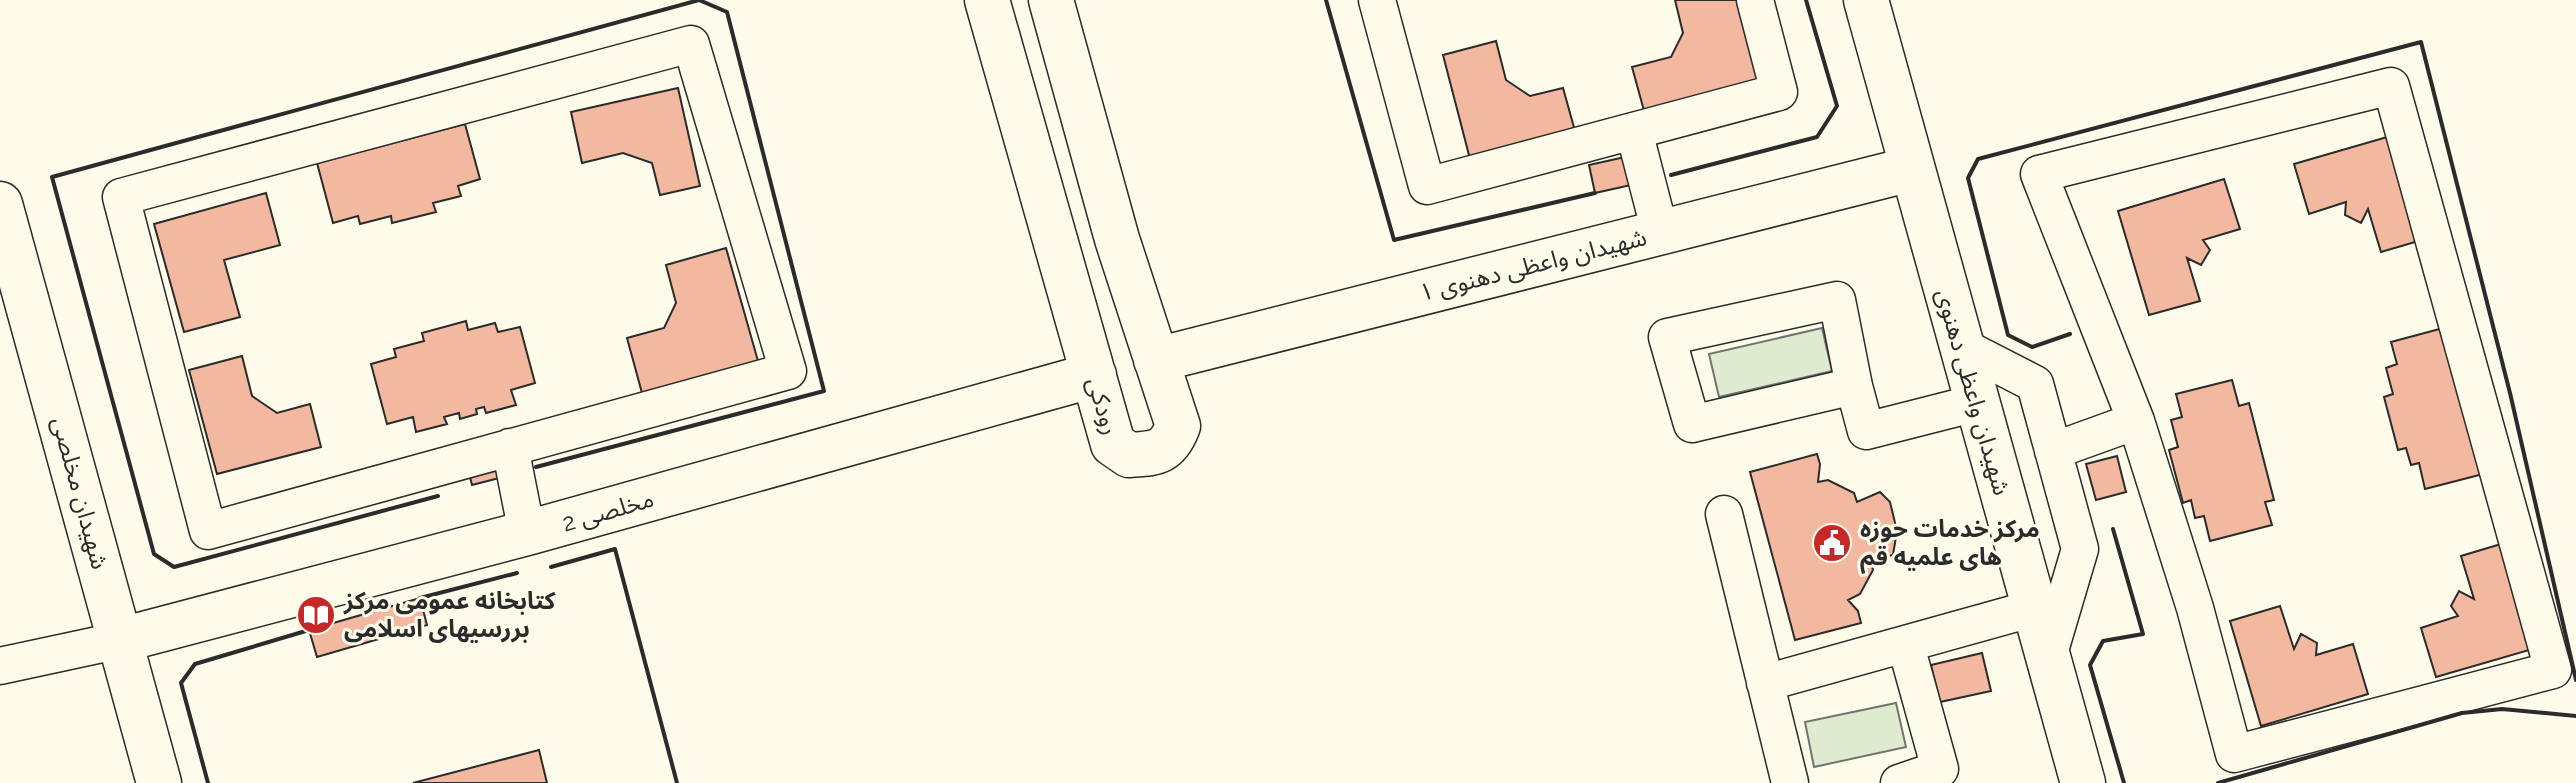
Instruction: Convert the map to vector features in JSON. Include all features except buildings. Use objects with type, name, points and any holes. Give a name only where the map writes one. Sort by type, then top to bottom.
[{"type":"street","name":"رودکی","points":[[987,0],[1113,444],[1129,455],[1159,453],[1173,439],[1178,426],[1117,239],[1051,0]]},
{"type":"street","points":[[1377,0],[1427,186],[1779,92],[1755,0]]},
{"type":"street","name":"شهیدان واعظی دهنوی","points":[[1866,0],[2083,783]]},
{"type":"street","points":[[691,44],[788,371],[510,447],[208,531],[121,197],[691,44]]},
{"type":"street","points":[[2391,86],[2553,670],[2234,754],[2195,608],[2136,421],[2039,174],[2391,86]]},
{"type":"street","points":[[1634,131],[1660,232]]},
{"type":"street","name":"شهیدان واعظی دهنوی ۱","points":[[1156,360],[1911,169]]},
{"type":"street","name":"شهیدان مخلصی","points":[[0,204],[159,783]]},
{"type":"street","points":[[1058,252],[1073,275],[1095,277],[1112,267],[1117,239]]},
{"type":"street","points":[[1854,386],[1692,424],[1667,337],[1837,300],[1866,431],[1976,403]]},
{"type":"street","points":[[1961,346],[2035,384],[2080,549],[2048,657]]},
{"type":"street","name":"مخلصی 2","points":[[121,640],[527,533],[1094,375]]},
{"type":"street","points":[[2053,451],[2136,421]]},
{"type":"street","points":[[510,447],[527,533]]},
{"type":"street","points":[[1724,514],[1790,783]]},
{"type":"street","points":[[1765,683],[2034,608]]},
{"type":"street","points":[[0,666],[121,640]]},
{"type":"street","points":[[1899,783],[1940,769],[1906,646]]},
{"type":"green space","points":[[1822,328],[1832,371],[1719,397],[1709,354]]},
{"type":"green space","points":[[1896,703],[1906,747],[1814,767],[1805,722]]},
{"type":"wall","points":[[438,496],[174,567],[154,554],[52,177],[699,0],[727,12],[824,391],[536,467]]},
{"type":"wall","points":[[1326,0],[1394,240],[1595,193]]},
{"type":"wall","points":[[1671,175],[1817,137],[1837,106],[1806,0]]},
{"type":"wall","points":[[2070,334],[2032,347],[2008,335],[1968,178],[1978,159],[2421,42],[2510,393],[2576,680]]},
{"type":"wall","points":[[2113,529],[2143,634],[2103,641],[2090,665],[2124,783]]},
{"type":"wall","points":[[551,567],[615,549],[677,783]]},
{"type":"wall","points":[[420,598],[517,573]]},
{"type":"wall","points":[[208,783],[181,683],[195,664],[309,630]]},
{"type":"wall","points":[[2218,783],[2462,713],[2502,709],[2576,716]]},
{"type":"place","name":"مرکز خدمات حوزه های علمیه قم","points":[[1832,543]]},
{"type":"place","name":"کتابخانه عمومی مرکز بررسیهای اسلامی","points":[[316,615]]}]
